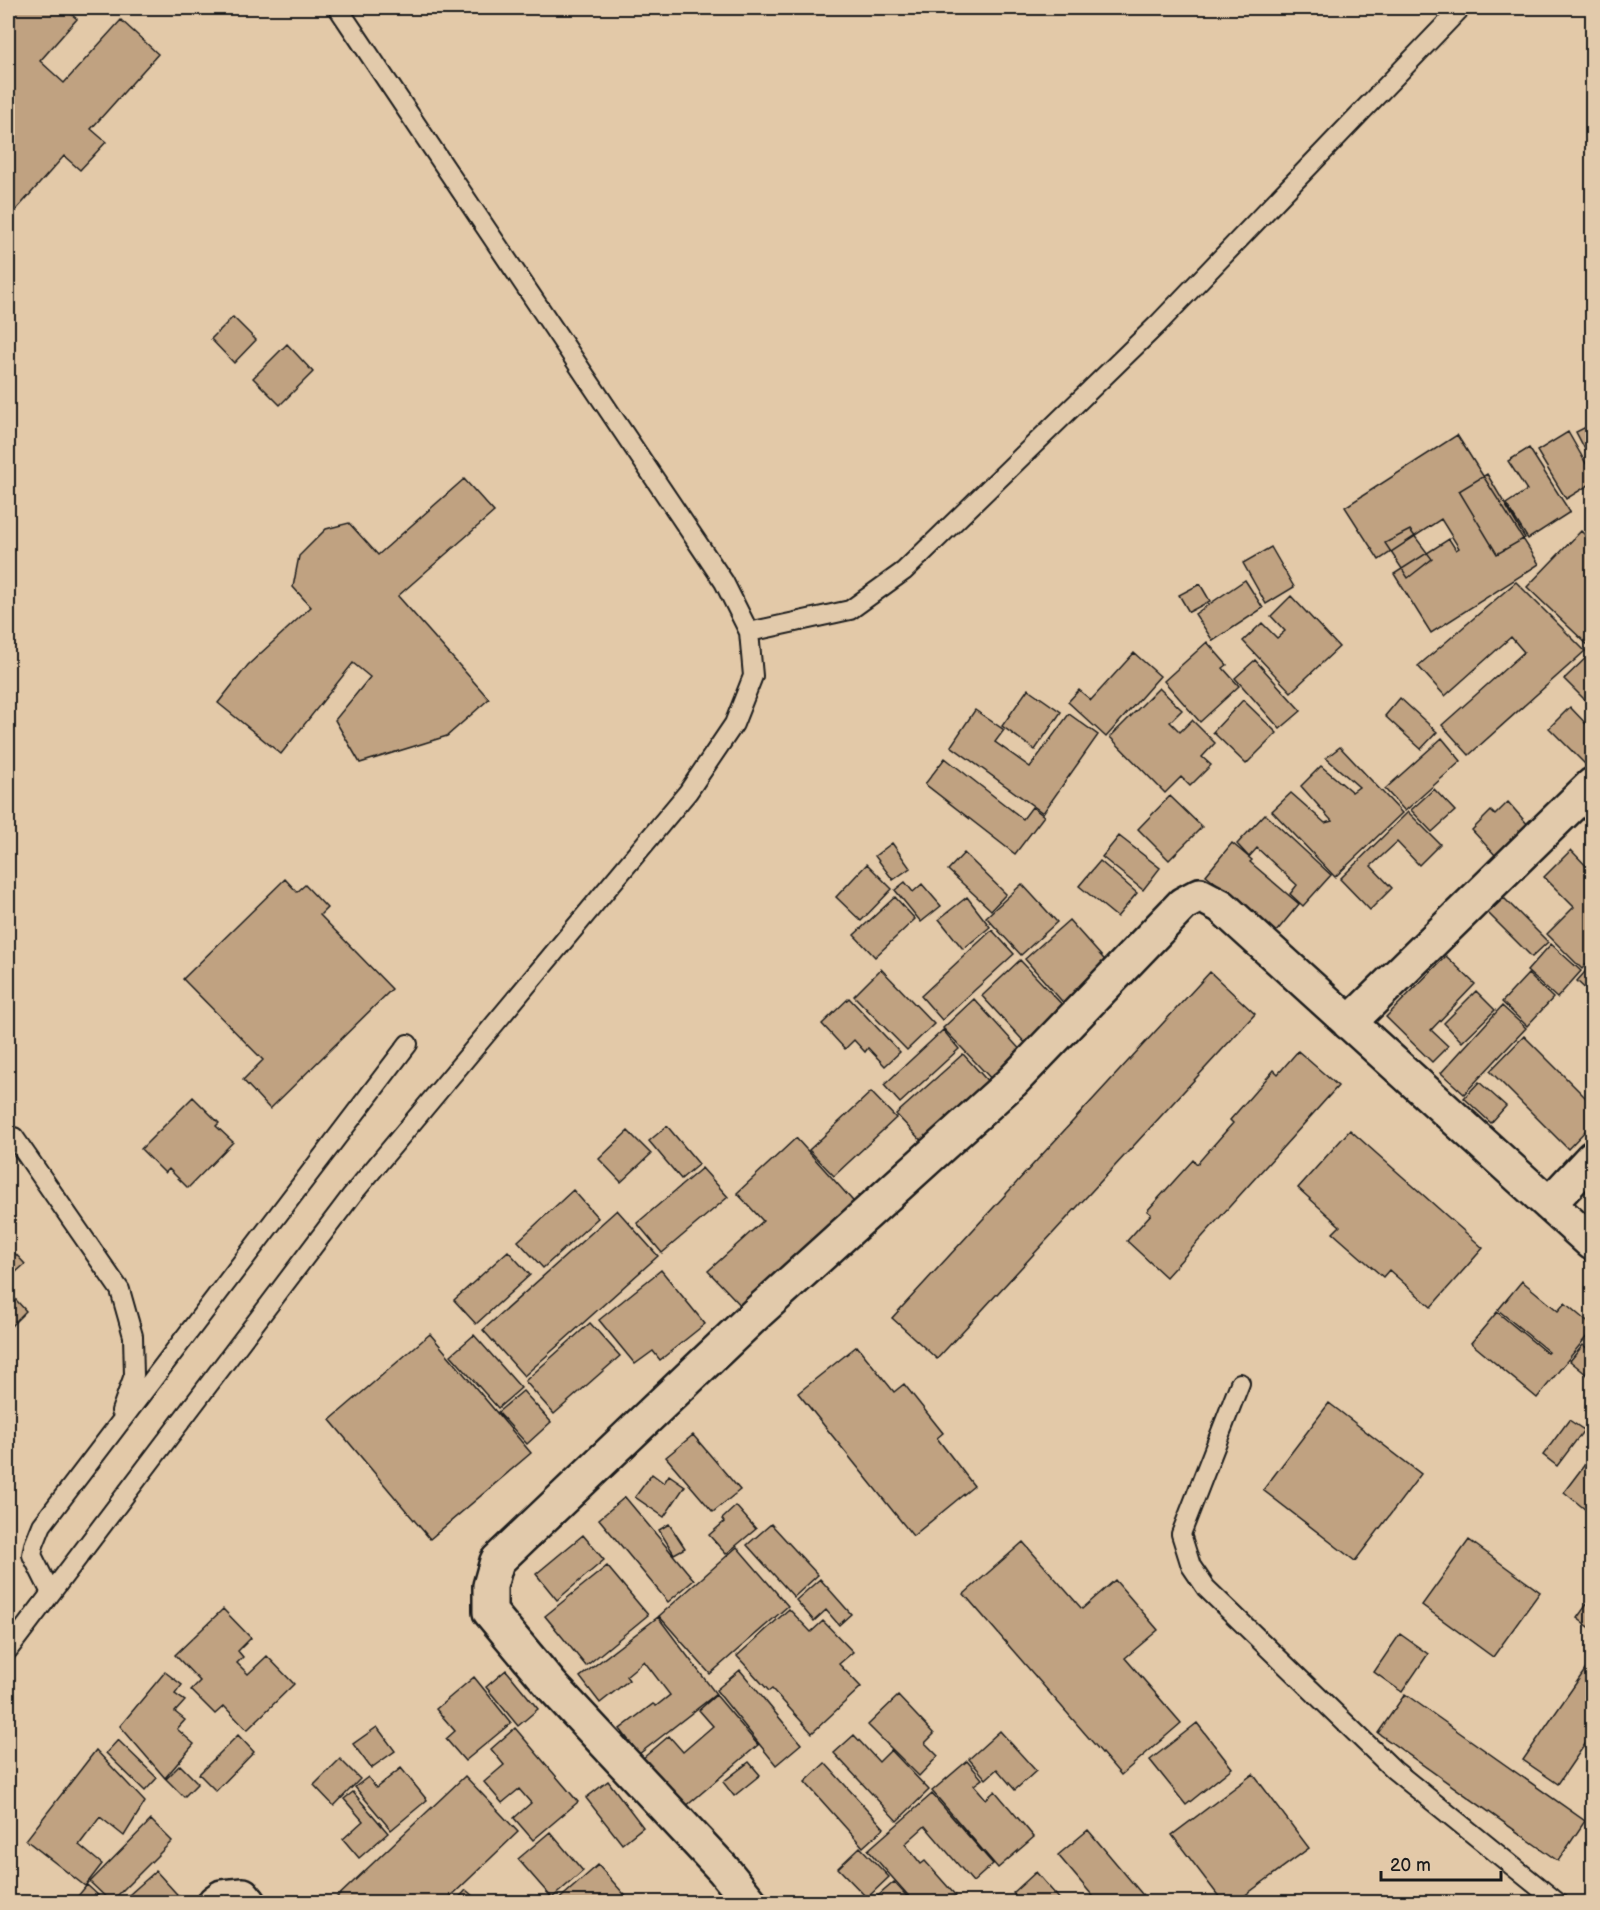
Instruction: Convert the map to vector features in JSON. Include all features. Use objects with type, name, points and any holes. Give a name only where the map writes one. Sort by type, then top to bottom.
[{"type":"street","points":[[1349,1023],[1593,785]]},
{"type":"street","points":[[750,1902],[723,1869],[552,1686],[490,1612],[490,1586],[497,1561],[757,1313],[1012,1082],[1183,904],[1200,895],[1221,906],[1593,1243]]},
{"type":"street","points":[[1549,1204],[1593,1158]]},
{"type":"street","points":[[215,1902],[222,1897],[243,1895],[249,1902]]},
{"type":"lane","points":[[8,1650],[352,1195],[688,792],[734,724],[753,676],[749,632],[724,582],[338,8]]},
{"type":"lane","points":[[749,632],[850,610],[904,571],[1158,324],[1461,8]]},
{"type":"lane","points":[[51,1593],[32,1555],[42,1525],[408,1044]]},
{"type":"lane","points":[[14,1137],[120,1290],[133,1336],[134,1375],[112,1432]]},
{"type":"lane","points":[[1240,1383],[1181,1534],[1191,1566],[1206,1588],[1394,1770],[1557,1902]]},
{"type":"building","points":[[8,8],[64,8],[77,19],[40,61],[64,83],[121,20],[158,54],[91,129],[106,142],[80,170],[64,156],[8,219],[8,145],[15,137],[8,134]]},
{"type":"building","points":[[233,317],[256,340],[234,363],[211,339]]},
{"type":"building","points":[[287,344],[313,372],[280,405],[253,378]]},
{"type":"building","points":[[1592,424],[1592,453],[1588,455],[1576,432]]},
{"type":"building","points":[[1568,432],[1592,474],[1592,483],[1566,499],[1537,451]]},
{"type":"building","points":[[1457,435],[1539,564],[1431,633],[1394,574],[1449,539],[1456,550],[1459,548],[1441,519],[1379,560],[1345,507]]},
{"type":"building","points":[[1529,448],[1570,512],[1528,539],[1506,504],[1527,490],[1508,461]]},
{"type":"building","points":[[1487,474],[1525,538],[1497,554],[1459,491]]},
{"type":"building","points":[[464,479],[494,512],[398,596],[489,699],[447,736],[360,763],[335,720],[370,677],[353,663],[281,754],[218,703],[248,665],[311,607],[293,587],[299,556],[326,529],[349,523],[378,555]]},
{"type":"building","points":[[1410,530],[1432,559],[1408,578],[1385,543]]},
{"type":"building","points":[[1581,531],[1592,542],[1591,648],[1527,587]]},
{"type":"building","points":[[1271,547],[1294,587],[1266,604],[1243,563]]},
{"type":"building","points":[[1245,580],[1263,608],[1213,641],[1195,614]]},
{"type":"building","points":[[1516,582],[1585,651],[1469,755],[1442,725],[1524,652],[1511,637],[1445,696],[1418,666]]},
{"type":"building","points":[[1200,584],[1210,601],[1189,612],[1179,595]]},
{"type":"building","points":[[1291,596],[1339,647],[1291,692],[1243,641],[1262,623],[1277,638],[1285,631],[1271,616]]},
{"type":"building","points":[[1207,642],[1227,665],[1223,668],[1239,686],[1200,722],[1164,681]]},
{"type":"building","points":[[1134,653],[1160,676],[1106,737],[1068,702],[1079,690],[1091,700]]},
{"type":"building","points":[[1592,654],[1592,707],[1564,679]]},
{"type":"building","points":[[1255,660],[1301,711],[1280,729],[1235,678]]},
{"type":"building","points":[[1159,688],[1182,710],[1170,722],[1180,732],[1192,720],[1215,743],[1202,757],[1211,765],[1190,786],[1181,777],[1165,793],[1110,737]]},
{"type":"building","points":[[1028,689],[1061,712],[1035,750],[1002,726]]},
{"type":"building","points":[[1400,698],[1437,732],[1421,749],[1385,716]]},
{"type":"building","points":[[1243,700],[1277,733],[1246,764],[1213,732]]},
{"type":"building","points":[[1570,707],[1592,730],[1592,771],[1549,728]]},
{"type":"building","points":[[975,710],[1004,730],[995,742],[1030,767],[1069,714],[1098,735],[1043,813],[951,746]]},
{"type":"building","points":[[1442,738],[1461,761],[1405,811],[1385,789]]},
{"type":"building","points":[[1340,747],[1402,813],[1335,877],[1272,811],[1291,793],[1325,823],[1332,821],[1301,786],[1321,766],[1352,792],[1359,787],[1326,758]]},
{"type":"building","points":[[945,758],[1023,819],[1032,807],[1044,816],[1015,854],[925,784]]},
{"type":"building","points":[[1434,789],[1455,811],[1432,832],[1411,810]]},
{"type":"building","points":[[1170,796],[1202,827],[1169,860],[1138,829]]},
{"type":"building","points":[[1508,802],[1529,826],[1496,856],[1472,830],[1491,811],[1495,815]]},
{"type":"building","points":[[1408,812],[1440,844],[1419,865],[1397,842],[1371,866],[1392,888],[1370,910],[1340,879]]},
{"type":"building","points":[[1265,814],[1331,875],[1303,906],[1290,894],[1297,885],[1257,848],[1249,857],[1237,844]]},
{"type":"building","points":[[1119,836],[1160,868],[1143,890],[1102,857]]},
{"type":"building","points":[[892,843],[910,868],[893,880],[875,856]]},
{"type":"building","points":[[1232,843],[1252,860],[1250,862],[1299,904],[1276,932],[1206,875]]},
{"type":"building","points":[[1571,850],[1592,872],[1592,958],[1582,969],[1547,934],[1574,907],[1544,877]]},
{"type":"building","points":[[964,853],[1006,894],[991,910],[948,870]]},
{"type":"building","points":[[1100,861],[1137,893],[1117,917],[1079,886]]},
{"type":"building","points":[[867,864],[892,889],[861,921],[836,897]]},
{"type":"building","points":[[285,879],[297,892],[305,885],[327,908],[320,915],[392,989],[270,1109],[243,1080],[263,1060],[183,979]]},
{"type":"building","points":[[905,882],[913,892],[922,884],[941,906],[921,922],[895,890]]},
{"type":"building","points":[[1022,884],[1057,922],[1021,955],[986,917]]},
{"type":"building","points":[[895,897],[915,919],[875,957],[854,935]]},
{"type":"building","points":[[967,897],[990,927],[963,949],[939,919]]},
{"type":"building","points":[[1504,898],[1548,942],[1532,957],[1488,913]]},
{"type":"building","points":[[1069,920],[1111,967],[1067,1007],[1025,959]]},
{"type":"building","points":[[992,930],[1014,954],[942,1020],[921,996]]},
{"type":"building","points":[[1551,944],[1581,971],[1557,998],[1527,971]]},
{"type":"building","points":[[1446,956],[1475,984],[1431,1030],[1448,1046],[1432,1062],[1386,1017]]},
{"type":"building","points":[[1020,960],[1068,1011],[1029,1047],[982,996]]},
{"type":"building","points":[[1592,964],[1592,995],[1577,981]]},
{"type":"building","points":[[881,969],[934,1024],[907,1050],[854,996]]},
{"type":"building","points":[[1210,972],[1255,1014],[937,1359],[892,1318]]},
{"type":"building","points":[[1528,974],[1553,998],[1527,1026],[1502,1002]]},
{"type":"building","points":[[1476,991],[1495,1010],[1462,1042],[1444,1023]]},
{"type":"building","points":[[849,998],[900,1052],[885,1066],[868,1048],[865,1052],[854,1040],[845,1049],[822,1024]]},
{"type":"building","points":[[974,999],[1025,1055],[996,1084],[943,1028]]},
{"type":"building","points":[[1502,1006],[1526,1028],[1464,1094],[1441,1073]]},
{"type":"building","points":[[943,1030],[959,1049],[900,1103],[884,1085]]},
{"type":"building","points":[[1524,1036],[1592,1104],[1592,1124],[1568,1149],[1490,1071]]},
{"type":"building","points":[[1298,1051],[1338,1086],[1166,1277],[1127,1241],[1151,1214],[1147,1211],[1193,1160],[1197,1164],[1233,1123],[1230,1120],[1274,1070],[1278,1074]]},
{"type":"building","points":[[963,1054],[992,1086],[926,1146],[896,1114]]},
{"type":"building","points":[[1479,1082],[1506,1106],[1491,1123],[1464,1098]]},
{"type":"building","points":[[871,1092],[896,1118],[834,1176],[809,1150]]},
{"type":"building","points":[[193,1097],[219,1123],[216,1126],[233,1142],[188,1188],[169,1169],[165,1173],[141,1149]]},
{"type":"building","points":[[667,1126],[699,1164],[681,1179],[649,1141]]},
{"type":"building","points":[[1350,1130],[1483,1248],[1431,1307],[1389,1270],[1383,1277],[1333,1233],[1340,1226],[1298,1188]]},
{"type":"building","points":[[628,1131],[651,1154],[621,1182],[599,1159]]},
{"type":"building","points":[[796,1138],[861,1210],[749,1314],[708,1271],[763,1221],[737,1193]]},
{"type":"building","points":[[702,1168],[728,1197],[662,1253],[637,1223]]},
{"type":"building","points":[[573,1190],[598,1218],[543,1268],[518,1241]]},
{"type":"building","points":[[617,1210],[658,1256],[524,1376],[483,1330]]},
{"type":"building","points":[[8,1246],[25,1264],[8,1279]]},
{"type":"building","points":[[508,1251],[530,1275],[476,1324],[454,1300]]},
{"type":"building","points":[[661,1270],[705,1324],[660,1360],[653,1351],[635,1364],[599,1320]]},
{"type":"building","points":[[1522,1281],[1558,1311],[1565,1303],[1592,1326],[1592,1330],[1537,1398],[1471,1343],[1497,1312],[1547,1353],[1549,1352],[1498,1310]]},
{"type":"building","points":[[8,1291],[26,1311],[8,1329]]},
{"type":"building","points":[[590,1323],[620,1356],[554,1414],[525,1381]]},
{"type":"building","points":[[430,1334],[531,1453],[430,1539],[330,1420]]},
{"type":"building","points":[[474,1335],[521,1388],[498,1408],[451,1355]]},
{"type":"building","points":[[1583,1345],[1592,1352],[1592,1379],[1570,1361]]},
{"type":"building","points":[[857,1346],[894,1392],[904,1384],[943,1433],[937,1438],[974,1486],[913,1536],[798,1393]]},
{"type":"building","points":[[523,1391],[551,1422],[527,1444],[498,1412]]},
{"type":"building","points":[[1329,1403],[1421,1474],[1355,1561],[1263,1490]]},
{"type":"building","points":[[1569,1420],[1584,1430],[1557,1466],[1543,1455]]},
{"type":"building","points":[[693,1435],[740,1490],[713,1512],[666,1457]]},
{"type":"building","points":[[1592,1455],[1592,1515],[1564,1492]]},
{"type":"building","points":[[652,1474],[664,1483],[669,1475],[685,1486],[664,1517],[635,1497]]},
{"type":"building","points":[[625,1497],[694,1580],[668,1602],[599,1519]]},
{"type":"building","points":[[736,1506],[756,1529],[726,1554],[709,1535],[724,1522],[722,1519]]},
{"type":"building","points":[[669,1524],[685,1548],[674,1554],[659,1530]]},
{"type":"building","points":[[771,1524],[818,1575],[794,1597],[747,1545]]},
{"type":"building","points":[[583,1535],[604,1560],[557,1600],[536,1574]]},
{"type":"building","points":[[1469,1540],[1540,1592],[1493,1657],[1422,1605]]},
{"type":"building","points":[[1023,1542],[1082,1609],[1115,1580],[1158,1630],[1125,1658],[1181,1723],[1121,1775],[964,1594]]},
{"type":"building","points":[[737,1547],[788,1606],[710,1674],[659,1616]]},
{"type":"building","points":[[607,1566],[648,1615],[586,1666],[545,1616]]},
{"type":"building","points":[[820,1579],[851,1614],[839,1625],[826,1610],[814,1621],[796,1600]]},
{"type":"building","points":[[1592,1597],[1592,1629],[1577,1618]]},
{"type":"building","points":[[223,1609],[251,1638],[238,1651],[243,1657],[237,1663],[248,1674],[267,1656],[294,1684],[247,1730],[224,1706],[215,1714],[191,1690],[200,1681],[175,1655]]},
{"type":"building","points":[[789,1609],[811,1632],[823,1621],[853,1652],[839,1664],[861,1687],[812,1733],[772,1689],[769,1691],[737,1656]]},
{"type":"building","points":[[658,1617],[716,1694],[639,1754],[620,1729],[653,1704],[656,1706],[670,1695],[644,1661],[626,1676],[629,1680],[600,1703],[580,1677]]},
{"type":"building","points":[[1400,1634],[1428,1654],[1402,1692],[1374,1672]]},
{"type":"building","points":[[1592,1660],[1592,1734],[1558,1784],[1523,1760]]},
{"type":"building","points":[[506,1670],[538,1709],[518,1726],[486,1687]]},
{"type":"building","points":[[740,1670],[801,1744],[776,1765],[716,1690]]},
{"type":"building","points":[[165,1672],[182,1685],[175,1694],[185,1701],[175,1712],[185,1720],[177,1729],[194,1744],[165,1778],[120,1726]]},
{"type":"building","points":[[474,1677],[511,1723],[465,1761],[446,1739],[455,1731],[436,1709]]},
{"type":"building","points":[[1405,1694],[1585,1821],[1558,1861],[1378,1733]]},
{"type":"building","points":[[716,1695],[758,1745],[684,1808],[642,1759],[669,1736],[683,1752],[713,1726],[699,1710]]},
{"type":"building","points":[[898,1696],[934,1734],[925,1743],[938,1756],[919,1776],[868,1725]]},
{"type":"building","points":[[1197,1723],[1232,1768],[1186,1805],[1150,1760]]},
{"type":"building","points":[[377,1727],[395,1751],[371,1768],[353,1744]]},
{"type":"building","points":[[515,1728],[578,1802],[533,1840],[514,1818],[531,1803],[519,1789],[502,1803],[484,1782],[504,1765],[491,1749]]},
{"type":"building","points":[[1000,1731],[1036,1771],[1015,1790],[997,1769],[986,1779],[969,1759]]},
{"type":"building","points":[[238,1735],[254,1752],[216,1791],[199,1774]]},
{"type":"building","points":[[854,1735],[879,1762],[891,1750],[929,1790],[897,1821],[834,1753]]},
{"type":"building","points":[[118,1740],[157,1778],[145,1791],[106,1753]]},
{"type":"building","points":[[96,1750],[145,1802],[124,1836],[100,1817],[79,1845],[102,1864],[85,1886],[26,1840]]},
{"type":"building","points":[[340,1759],[360,1779],[334,1806],[314,1785]]},
{"type":"building","points":[[967,1761],[982,1779],[974,1785],[986,1799],[995,1791],[1034,1837],[998,1868],[932,1791]]},
{"type":"building","points":[[749,1762],[760,1775],[734,1796],[723,1782]]},
{"type":"building","points":[[825,1763],[884,1828],[863,1847],[805,1782]]},
{"type":"building","points":[[180,1765],[198,1783],[184,1797],[166,1779]]},
{"type":"building","points":[[401,1768],[427,1800],[391,1830],[355,1787],[368,1777],[376,1788]]},
{"type":"building","points":[[1253,1774],[1309,1848],[1236,1902],[1223,1902],[1172,1835]]},
{"type":"building","points":[[465,1776],[518,1832],[445,1902],[332,1902]]},
{"type":"building","points":[[608,1781],[643,1827],[622,1844],[586,1798]]},
{"type":"building","points":[[353,1792],[388,1833],[359,1858],[343,1839],[363,1821],[344,1799]]},
{"type":"building","points":[[932,1794],[993,1864],[973,1882],[925,1826],[905,1844],[921,1864],[925,1861],[956,1896],[949,1902],[914,1902],[868,1850]]},
{"type":"building","points":[[151,1820],[172,1841],[111,1902],[90,1882]]},
{"type":"building","points":[[1088,1830],[1147,1900],[1143,1902],[1098,1902],[1058,1855]]},
{"type":"building","points":[[550,1832],[583,1871],[552,1898],[518,1859]]},
{"type":"building","points":[[860,1847],[889,1877],[867,1898],[838,1868]]},
{"type":"building","points":[[598,1865],[631,1902],[556,1902]]},
{"type":"building","points":[[156,1871],[184,1902],[121,1902]]},
{"type":"building","points":[[1036,1872],[1062,1902],[1021,1902],[1013,1893]]},
{"type":"building","points":[[894,1882],[912,1902],[871,1902]]},
{"type":"building","points":[[87,1885],[98,1895],[94,1900],[96,1902],[73,1902]]},
{"type":"building","points":[[466,1890],[480,1902],[455,1902]]}]
